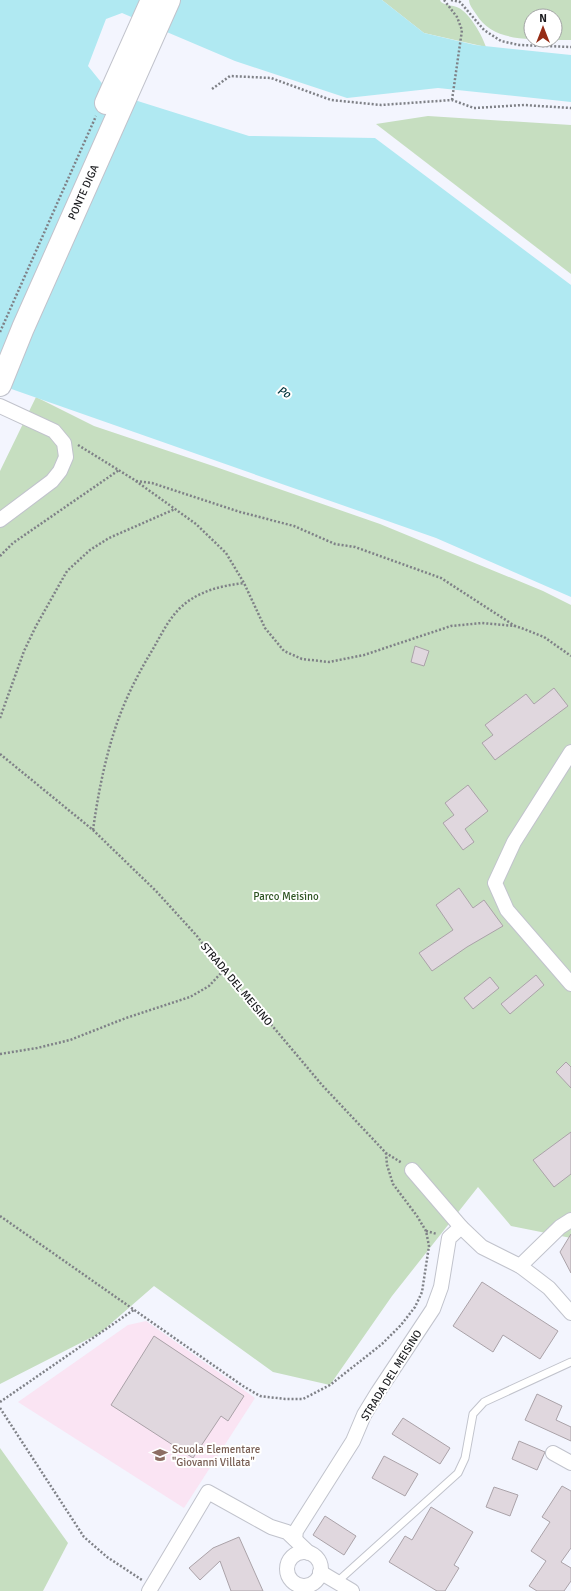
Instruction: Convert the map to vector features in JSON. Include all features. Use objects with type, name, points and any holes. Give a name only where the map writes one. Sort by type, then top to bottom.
[{"type":"main road","name":"PONTE DIGA","points":[[0,344],[152,0]]},
{"type":"main road","name":"PONTE DIGA","points":[[0,385],[23,328],[169,0]]},
{"type":"street","points":[[0,406],[54,431],[64,443],[66,457],[60,471],[52,481],[0,520]]},
{"type":"street","points":[[571,752],[514,842],[495,883],[507,910],[571,984]]},
{"type":"street","points":[[412,1170],[461,1227],[482,1247],[520,1266],[549,1288],[571,1313]]},
{"type":"street","points":[[520,1266],[560,1227],[571,1220]]},
{"type":"street","name":"STRADA DEL MEISINO","points":[[295,1540],[296,1531],[353,1441],[364,1415],[433,1309],[441,1287],[449,1238],[461,1227]]},
{"type":"street","points":[[553,1453],[571,1463]]},
{"type":"street","points":[[150,1589],[208,1492],[271,1527],[287,1532],[318,1560],[320,1572],[312,1587],[307,1585],[298,1587],[291,1580],[287,1571],[287,1566],[292,1556],[302,1552],[309,1553]]},
{"type":"street","points":[[271,1527],[284,1540],[292,1556]]},
{"type":"street","points":[[320,1572],[352,1591]]},
{"type":"lane","points":[[337,1582],[458,1473],[465,1458],[473,1414],[484,1402],[571,1362]]},
{"type":"path","points":[[444,0],[457,16],[462,30],[462,40],[452,100]]},
{"type":"path","points":[[451,0],[460,1],[484,30],[501,41],[519,45],[571,47]]},
{"type":"path","points":[[212,89],[230,76],[271,78],[331,100],[381,104],[452,100],[474,108],[524,104],[571,108]]},
{"type":"path","points":[[0,332],[96,116]]},
{"type":"path","points":[[64,443],[80,445],[136,481],[196,524],[226,553],[244,584],[265,628],[284,651],[302,659],[329,662],[364,655],[451,626],[482,623],[516,626]]},
{"type":"path","points":[[0,556],[13,543],[119,470]]},
{"type":"path","points":[[136,481],[152,483],[240,512],[294,526],[335,544],[355,547],[441,578],[516,626],[544,637],[571,656]]},
{"type":"path","points":[[0,718],[24,651],[36,626],[67,571],[90,550],[109,538],[175,509]]},
{"type":"path","points":[[93,830],[107,755],[117,722],[140,671],[168,622],[180,608],[194,597],[209,590],[244,584]]},
{"type":"path","name":"STRADA DEL MEISINO","points":[[0,754],[93,830],[156,891],[197,936],[223,971],[264,1016],[322,1085],[386,1153],[412,1170]]},
{"type":"path","points":[[0,1054],[37,1048],[70,1040],[126,1018],[190,997],[209,986],[223,971]]},
{"type":"path","points":[[0,1216],[243,1386],[260,1396],[285,1399],[303,1399],[330,1385],[382,1344],[415,1307],[422,1292],[429,1246],[426,1231],[417,1216],[393,1184],[387,1165],[386,1153]]},
{"type":"path","points":[[0,1402],[135,1309]]},
{"type":"path","points":[[0,1408],[84,1537],[107,1557],[150,1589]]},
{"type":"shaded area","name":"Scuola Elementare \"Giovanni Villata\"","points":[[146,1321],[255,1398],[184,1508],[18,1402],[128,1325]]},
{"type":"green space","points":[[382,0],[440,0],[445,4],[459,8],[475,25],[486,47],[424,33]]},
{"type":"green space","points":[[469,0],[571,0],[571,40],[563,40],[563,8],[523,8],[523,38],[507,36],[493,30],[481,21]]},
{"type":"green space","points":[[428,116],[571,125],[571,274],[376,124]]},
{"type":"green space","name":"Parco Meisino","points":[[36,397],[94,426],[380,524],[543,591],[571,605],[571,1238],[511,1226],[478,1187],[392,1296],[330,1385],[273,1372],[154,1286],[100,1333],[0,1384],[0,471]]},
{"type":"green space","points":[[0,1448],[68,1543],[43,1591],[0,1591]]},
{"type":"water","name":"Po","points":[[0,0],[382,0],[424,33],[475,45],[571,55],[571,102],[438,88],[347,98],[235,61],[122,13],[106,19],[88,66],[109,92],[249,136],[375,138],[571,285],[571,597],[436,538],[0,385]]},
{"type":"building","points":[[415,646],[429,651],[424,666],[411,662]]},
{"type":"building","points":[[554,688],[568,706],[495,760],[482,743],[493,735],[485,725],[526,694],[534,704]]},
{"type":"building","points":[[468,785],[488,811],[465,829],[474,842],[463,850],[443,823],[454,815],[445,803]]},
{"type":"building","points":[[459,888],[473,908],[484,900],[503,926],[467,947],[432,971],[419,953],[453,930],[436,905]]},
{"type":"building","points":[[536,975],[544,985],[510,1014],[501,1004]]},
{"type":"building","points":[[490,977],[499,988],[473,1009],[464,998]]},
{"type":"building","points":[[566,1062],[571,1067],[571,1088],[556,1072]]},
{"type":"building","points":[[571,1132],[571,1174],[554,1187],[533,1160]]},
{"type":"building","points":[[571,1234],[571,1273],[560,1252]]},
{"type":"building","points":[[482,1282],[558,1331],[540,1359],[503,1335],[493,1352],[453,1326]]},
{"type":"building","points":[[154,1336],[244,1396],[228,1421],[221,1416],[193,1458],[111,1405]]},
{"type":"building","points":[[537,1394],[562,1406],[556,1420],[571,1427],[571,1441],[525,1420]]},
{"type":"building","points":[[403,1418],[450,1448],[440,1464],[392,1434]]},
{"type":"building","points":[[519,1441],[545,1452],[537,1470],[512,1459]]},
{"type":"building","points":[[384,1456],[418,1474],[405,1496],[372,1478]]},
{"type":"building","points":[[562,1486],[571,1491],[571,1548],[561,1562],[571,1568],[571,1581],[564,1591],[537,1591],[529,1586],[546,1561],[531,1551],[550,1522],[542,1517]]},
{"type":"building","points":[[494,1487],[518,1495],[510,1516],[486,1507]]},
{"type":"building","points":[[431,1507],[473,1532],[454,1565],[459,1568],[445,1591],[437,1591],[389,1562],[405,1536],[412,1540]]},
{"type":"building","points":[[325,1516],[356,1536],[344,1555],[313,1535]]},
{"type":"building","points":[[239,1537],[263,1591],[231,1591],[220,1561],[200,1580],[189,1568],[213,1548]]},
{"type":"place","name":"Scuola Elementare \"Giovanni Villata\"","points":[[160,1455]]}]
